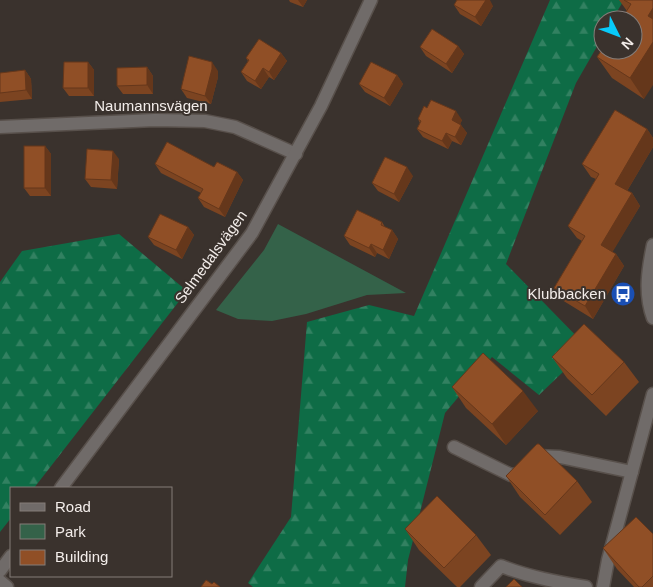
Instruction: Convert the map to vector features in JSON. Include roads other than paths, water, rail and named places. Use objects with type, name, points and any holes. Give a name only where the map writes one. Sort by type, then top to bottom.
[{"type":"street","name":"Selmedalsvägen","points":[[62,487],[252,233],[338,74],[371,0]]},
{"type":"street","name":"Naumannsvägen","points":[[0,127],[155,120],[205,121],[235,127],[296,154]]},
{"type":"street","points":[[653,244],[647,273],[648,306],[653,318]]},
{"type":"street","points":[[603,587],[653,394]]},
{"type":"street","points":[[454,447],[511,475],[522,474],[531,464],[534,456],[560,457],[632,472]]},
{"type":"street","points":[[0,571],[10,557]]},
{"type":"street","points":[[481,587],[501,566],[551,582],[586,587]]},
{"type":"street","points":[[0,581],[7,587]]},
{"type":"place","name":"Klubbacken","points":[[623,294]]}]
